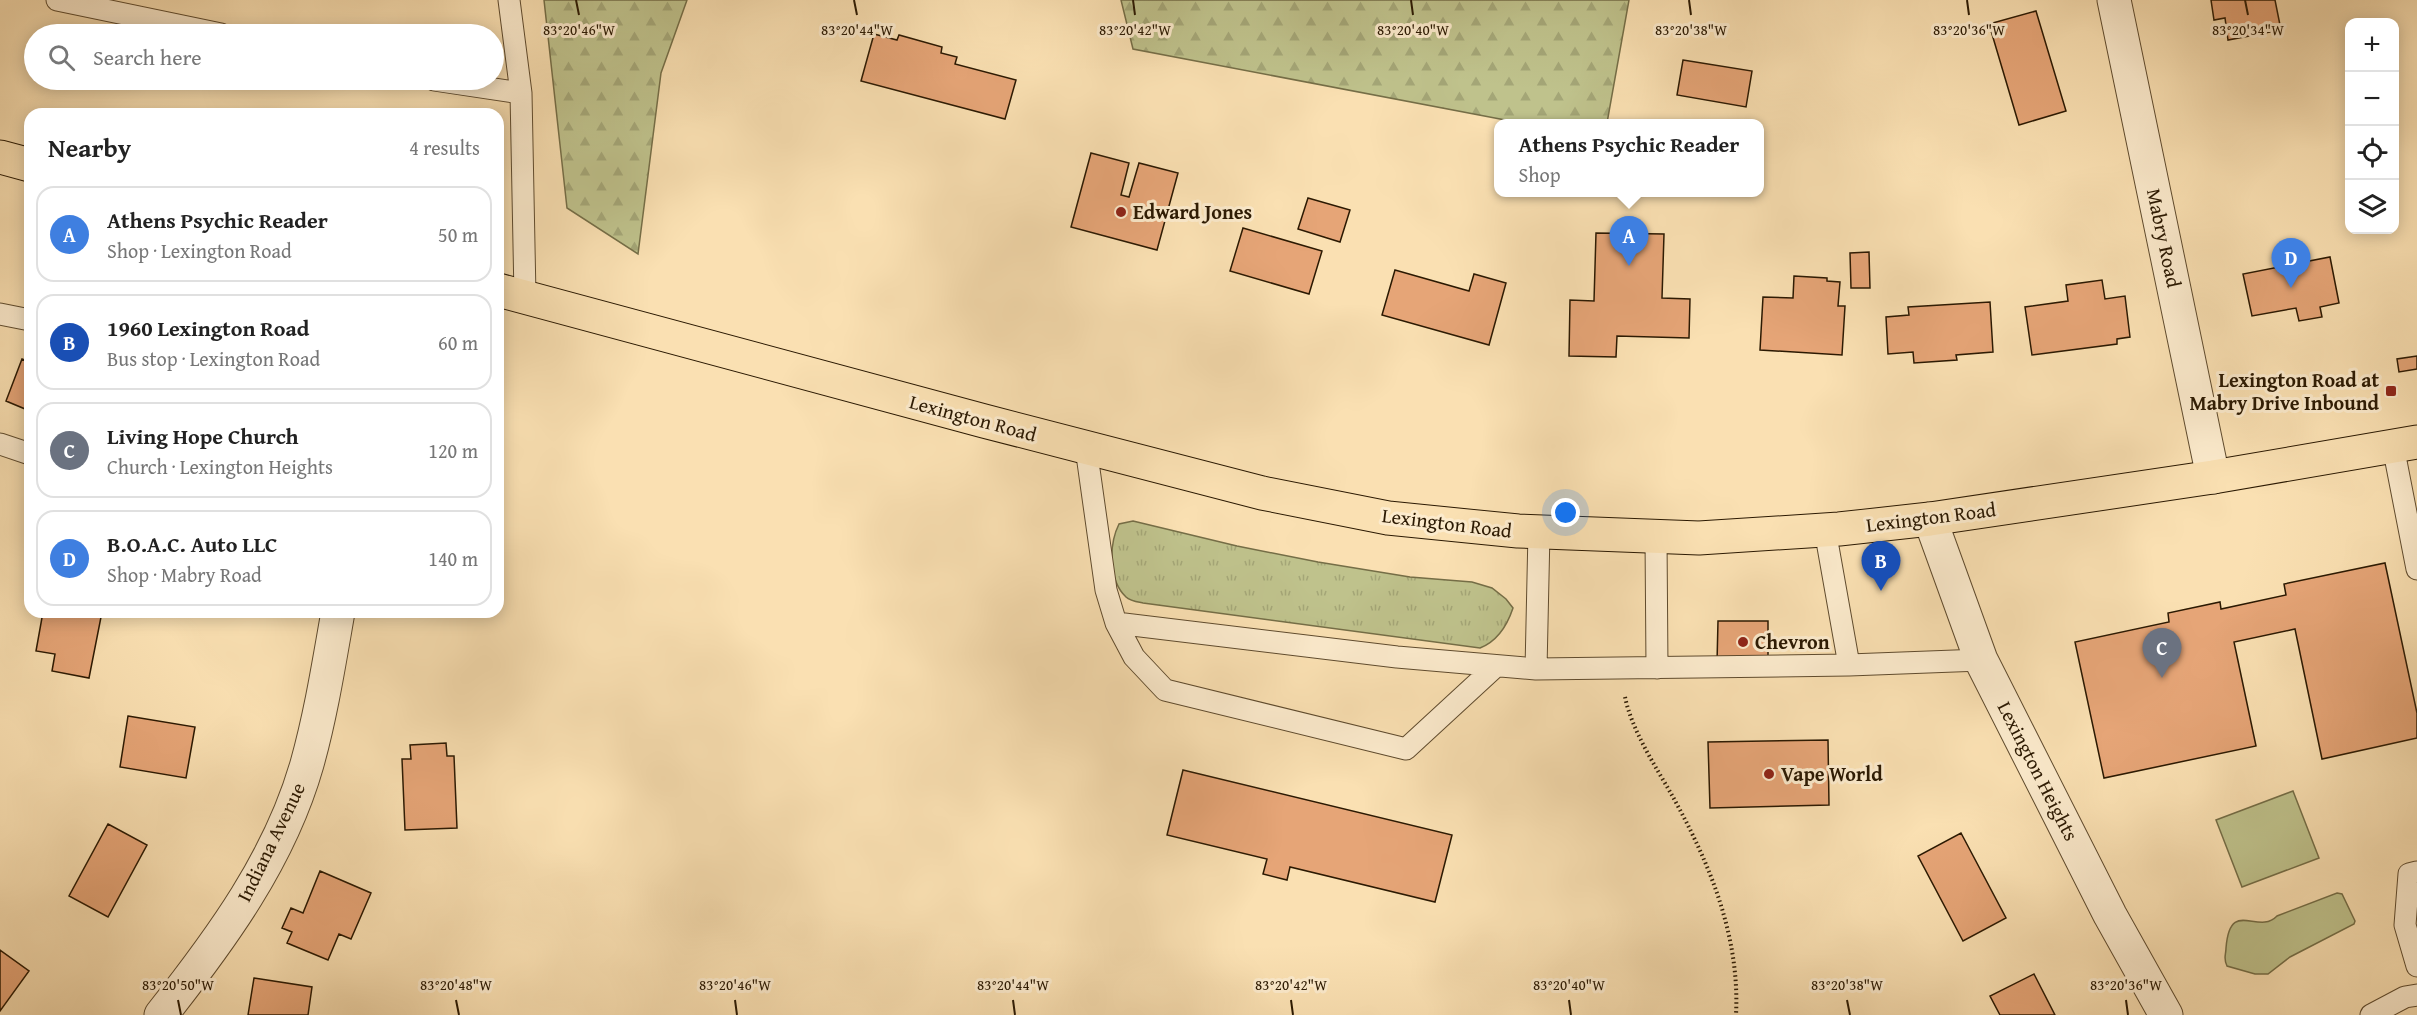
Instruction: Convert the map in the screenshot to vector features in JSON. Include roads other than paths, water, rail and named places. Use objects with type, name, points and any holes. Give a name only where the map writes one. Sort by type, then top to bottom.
[{"type":"highway","points":[[0,156],[24,163]]},
{"type":"highway","name":"Lexington Road","points":[[512,293],[1086,448],[1262,493],[1388,518],[1539,532],[1698,538],[1825,530],[1930,519],[2212,477],[2405,444]]},
{"type":"street","name":"Mabry Road","points":[[2114,0],[2212,477]]},
{"type":"street","name":"Lexington Heights","points":[[1930,519],[1981,660],[2110,915],[2166,1015]]},
{"type":"street","name":"Indiana Avenue","points":[[161,1015],[214,947],[242,904],[265,864],[287,818],[306,766],[320,712],[337,618]]},
{"type":"lane","points":[[57,0],[173,24]]},
{"type":"lane","points":[[509,0],[521,93],[512,293]]},
{"type":"lane","points":[[501,90],[521,93]]},
{"type":"lane","points":[[0,314],[24,319]]},
{"type":"lane","points":[[0,444],[24,452]]},
{"type":"lane","points":[[2405,444],[2417,569]]},
{"type":"lane","points":[[1086,448],[1106,590],[1116,623],[1134,657],[1165,690],[1406,749],[1494,667]]},
{"type":"lane","points":[[1825,530],[1849,665]]},
{"type":"lane","points":[[1536,669],[1539,532]]},
{"type":"lane","points":[[1656,538],[1657,668]]},
{"type":"lane","points":[[1116,623],[1494,667],[1536,669],[1849,665],[1981,660]]},
{"type":"lane","points":[[2413,873],[2405,924],[2417,966]]},
{"type":"lane","points":[[2371,1015],[2405,997],[2417,995]]},
{"type":"place","name":"Edward Jones","points":[[1121,212]]},
{"type":"place","name":"Athens Psychic Reader","points":[[1629,266]]},
{"type":"place","name":"B.O.A.C. Auto LLC","points":[[2291,288]]},
{"type":"place","name":"Lexington Road at Mabry Drive Inbound","points":[[2391,391]]},
{"type":"place","name":"1960 Lexington Road","points":[[1881,591]]},
{"type":"place","name":"Chevron","points":[[1743,642]]},
{"type":"place","name":"Living Hope Church","points":[[2162,678]]},
{"type":"place","name":"Vape World","points":[[1769,774]]}]
